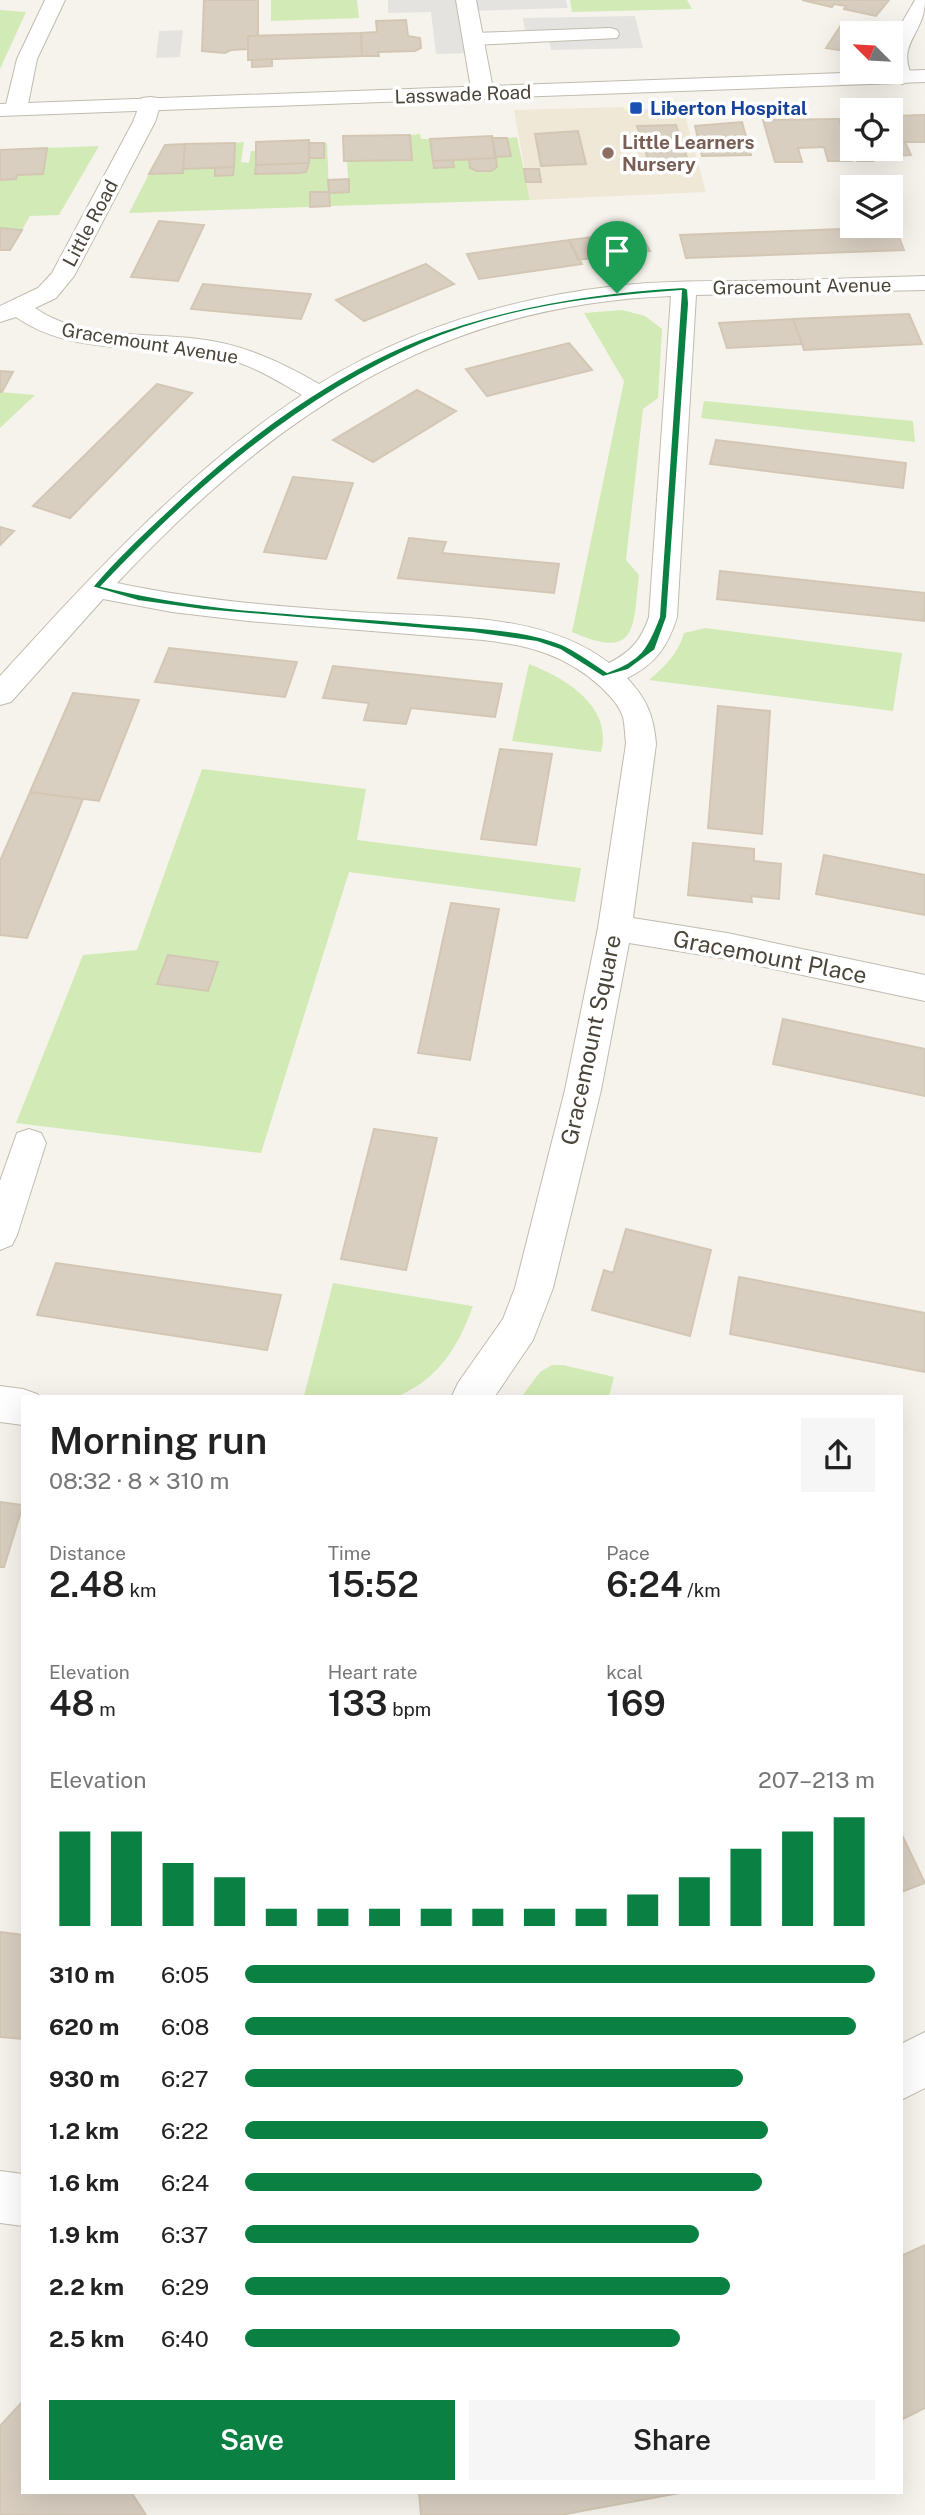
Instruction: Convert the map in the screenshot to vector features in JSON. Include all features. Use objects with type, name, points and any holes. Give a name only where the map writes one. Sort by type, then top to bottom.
[{"type":"street","points":[[8,109],[27,59],[55,0]]},
{"type":"street","points":[[466,0],[483,94]]},
{"type":"street","name":"Lasswade Road","points":[[903,78],[925,76]]},
{"type":"street","name":"Lasswade Road","points":[[8,109],[840,80]]},
{"type":"street","name":"Little Road","points":[[10,311],[47,293],[62,276],[144,122],[150,103]]},
{"type":"street","name":"Gracemount Avenue","points":[[0,695],[96,587],[149,532],[206,479],[258,437],[320,395],[388,356],[486,319],[554,303],[617,293],[925,283]]},
{"type":"street","points":[[606,675],[625,668],[652,648],[663,617],[684,289]]},
{"type":"street","name":"Gracemount Avenue","points":[[10,311],[73,332],[223,350],[272,368],[320,395]]},
{"type":"street","name":"Gracemount Square","points":[[96,587],[138,598],[203,607],[473,630],[537,640],[563,648],[606,675],[628,698],[638,715],[641,744],[615,928],[583,1090],[534,1287],[519,1328],[479,1391],[473,1395]]},
{"type":"street","name":"Gracemount Place","points":[[615,928],[727,946],[925,988]]},
{"type":"street","points":[[0,1404],[21,1407]]},
{"type":"street","points":[[903,2074],[925,2057]]},
{"type":"street","points":[[0,2197],[21,2200]]},
{"type":"lane","points":[[903,41],[924,0]]},
{"type":"lane","points":[[473,39],[610,34]]},
{"type":"lane","points":[[0,1235],[29,1143]]},
{"type":"shaded area","points":[[388,0],[566,0],[568,8],[470,11],[475,53],[436,54],[431,12],[388,13]]},
{"type":"shaded area","points":[[635,16],[643,48],[551,50],[548,37],[526,37],[523,18]]},
{"type":"shaded area","points":[[183,30],[180,57],[156,58],[159,31]]},
{"type":"shaded area","name":"Little Learners Nursery","points":[[624,107],[625,110],[683,108],[706,192],[530,200],[514,110]]},
{"type":"green space","points":[[271,0],[357,0],[359,18],[271,21]]},
{"type":"green space","points":[[570,0],[687,0],[692,9],[572,12]]},
{"type":"green space","points":[[0,10],[26,12],[0,69]]},
{"type":"green space","points":[[420,134],[421,139],[430,139],[434,168],[453,160],[469,159],[470,168],[484,171],[497,167],[495,157],[511,156],[507,138],[517,137],[530,200],[330,206],[329,193],[349,192],[347,161],[411,160],[410,135]]},
{"type":"green space","points":[[244,142],[241,162],[249,163],[251,151],[256,151],[256,174],[306,172],[309,158],[324,157],[324,143],[327,143],[329,192],[310,193],[310,207],[129,213],[149,174],[215,168],[215,176],[233,175],[235,143]]},
{"type":"green space","points":[[99,146],[59,215],[30,216],[22,230],[0,228],[0,180],[16,179],[17,175],[43,174],[47,148]]},
{"type":"green space","points":[[622,310],[645,316],[662,329],[658,398],[643,409],[626,560],[639,575],[633,624],[621,641],[609,643],[572,632],[624,381],[584,313]]},
{"type":"green space","points":[[0,392],[35,395],[0,428]]},
{"type":"green space","points":[[704,401],[913,421],[915,442],[701,418]]},
{"type":"green space","points":[[705,628],[902,653],[893,711],[649,680],[675,653],[684,633]]},
{"type":"green space","points":[[529,664],[571,686],[593,708],[600,721],[603,736],[601,752],[512,741]]},
{"type":"green space","points":[[202,769],[366,789],[357,840],[581,868],[575,902],[349,872],[261,1153],[16,1123],[83,955],[137,950]]},
{"type":"green space","points":[[333,1283],[473,1306],[461,1335],[446,1359],[426,1380],[401,1395],[304,1395]]},
{"type":"green space","points":[[552,1365],[563,1365],[614,1377],[609,1395],[523,1395],[540,1372]]},
{"type":"building","points":[[204,0],[258,0],[258,36],[248,36],[248,49],[225,53],[202,51]]},
{"type":"building","points":[[802,0],[889,0],[876,16],[844,9],[846,6],[834,4],[832,7]]},
{"type":"building","points":[[406,20],[408,36],[420,38],[421,48],[415,51],[378,52],[379,56],[362,56],[361,33],[377,32],[376,21]]},
{"type":"building","points":[[840,27],[840,50],[826,48]]},
{"type":"building","points":[[361,33],[362,56],[248,60],[248,36]]},
{"type":"building","points":[[272,59],[272,66],[252,67],[252,60]]},
{"type":"building","points":[[925,115],[925,142],[905,142],[911,155],[903,155],[903,116]]},
{"type":"building","points":[[839,119],[840,161],[828,161],[824,147],[798,148],[802,162],[775,162],[763,120]]},
{"type":"building","points":[[742,122],[751,155],[702,156],[695,126]]},
{"type":"building","points":[[676,125],[691,170],[652,172],[637,126]]},
{"type":"building","points":[[578,131],[586,164],[541,166],[535,134]]},
{"type":"building","points":[[410,135],[412,160],[344,161],[343,136]]},
{"type":"building","points":[[492,136],[496,158],[433,161],[430,139]]},
{"type":"building","points":[[492,138],[507,138],[511,156],[495,157]]},
{"type":"building","points":[[309,140],[309,163],[256,165],[256,142]]},
{"type":"building","points":[[235,143],[234,167],[183,169],[185,144]]},
{"type":"building","points":[[310,143],[324,143],[324,158],[309,158]]},
{"type":"building","points":[[185,144],[183,173],[149,174],[165,145]]},
{"type":"building","points":[[47,148],[43,174],[17,175],[16,179],[0,180],[0,150]]},
{"type":"building","points":[[496,158],[497,167],[491,171],[470,168],[469,159]]},
{"type":"building","points":[[453,160],[454,167],[434,168],[433,161]]},
{"type":"building","points":[[309,163],[306,172],[255,174],[256,165]]},
{"type":"building","points":[[234,167],[233,175],[215,176],[215,168]]},
{"type":"building","points":[[524,169],[539,169],[541,182],[526,182]]},
{"type":"building","points":[[349,179],[349,192],[329,193],[328,180]]},
{"type":"building","points":[[310,192],[329,192],[330,206],[310,207]]},
{"type":"building","points":[[159,221],[204,225],[178,281],[131,277]]},
{"type":"building","points":[[0,228],[22,230],[10,250],[0,250]]},
{"type":"building","points":[[840,229],[840,238],[899,238],[904,250],[686,258],[680,235]]},
{"type":"building","points":[[639,231],[650,251],[578,260],[569,240]]},
{"type":"building","points":[[569,240],[582,264],[479,279],[467,254]]},
{"type":"building","points":[[426,264],[454,284],[364,321],[336,300]]},
{"type":"building","points":[[203,284],[311,294],[301,319],[191,309]]},
{"type":"building","points":[[909,314],[922,344],[804,350],[793,319]]},
{"type":"building","points":[[793,319],[802,344],[727,348],[719,323]]},
{"type":"building","points":[[569,343],[592,370],[487,396],[466,369]]},
{"type":"building","points":[[0,371],[13,372],[2,392],[0,392]]},
{"type":"building","points":[[157,384],[192,393],[70,518],[33,506]]},
{"type":"building","points":[[417,390],[456,411],[373,462],[333,440]]},
{"type":"building","points":[[716,440],[906,463],[903,488],[710,464]]},
{"type":"building","points":[[293,477],[353,483],[326,559],[264,552]]},
{"type":"building","points":[[0,527],[14,531],[0,545]]},
{"type":"building","points":[[409,538],[446,542],[442,553],[559,564],[554,593],[398,578]]},
{"type":"building","points":[[720,571],[925,593],[924,621],[717,599]]},
{"type":"building","points":[[169,648],[297,662],[285,697],[155,682]]},
{"type":"building","points":[[333,666],[502,684],[495,717],[411,708],[406,724],[364,720],[369,703],[323,698]]},
{"type":"building","points":[[73,693],[139,700],[99,801],[30,792]]},
{"type":"building","points":[[718,706],[770,711],[762,834],[708,828]]},
{"type":"building","points":[[500,749],[552,754],[536,845],[481,839]]},
{"type":"building","points":[[30,792],[83,799],[27,938],[0,935],[0,861]]},
{"type":"building","points":[[693,843],[754,849],[754,861],[781,864],[779,899],[751,896],[752,902],[688,895]]},
{"type":"building","points":[[824,855],[925,875],[925,915],[816,894]]},
{"type":"building","points":[[451,903],[499,909],[470,1060],[418,1053]]},
{"type":"building","points":[[168,955],[218,962],[208,991],[157,984]]},
{"type":"building","points":[[783,1019],[925,1049],[925,1096],[773,1064]]},
{"type":"building","points":[[374,1129],[437,1138],[406,1270],[341,1259]]},
{"type":"building","points":[[626,1229],[711,1250],[690,1336],[592,1310],[604,1270],[613,1273]]},
{"type":"building","points":[[56,1263],[281,1295],[267,1350],[37,1315]]},
{"type":"building","points":[[739,1277],[925,1313],[925,1372],[730,1334]]},
{"type":"building","points":[[0,1502],[21,1505],[4,1567],[0,1567]]},
{"type":"building","points":[[903,1837],[925,1883],[903,1891]]},
{"type":"building","points":[[0,1932],[21,1935],[21,2039],[0,2037]]},
{"type":"building","points":[[925,2245],[925,2408],[903,2419],[903,2255]]},
{"type":"building","points":[[21,2403],[21,2494],[132,2494],[146,2515],[0,2515],[0,2426]]},
{"type":"building","points":[[419,2494],[674,2494],[560,2515],[421,2515]]},
{"type":"place","name":"Liberton Hospital","points":[[636,108]]},
{"type":"place","name":"Little Learners Nursery","points":[[608,153]]},
{"type":"route","points":[[684,289],[685,304],[663,617],[652,648],[625,668],[606,675],[563,648],[537,640],[473,630],[203,607],[138,598],[96,587],[149,532],[206,479],[258,437],[353,375],[421,341],[486,319],[554,303],[617,293],[684,289]]}]
